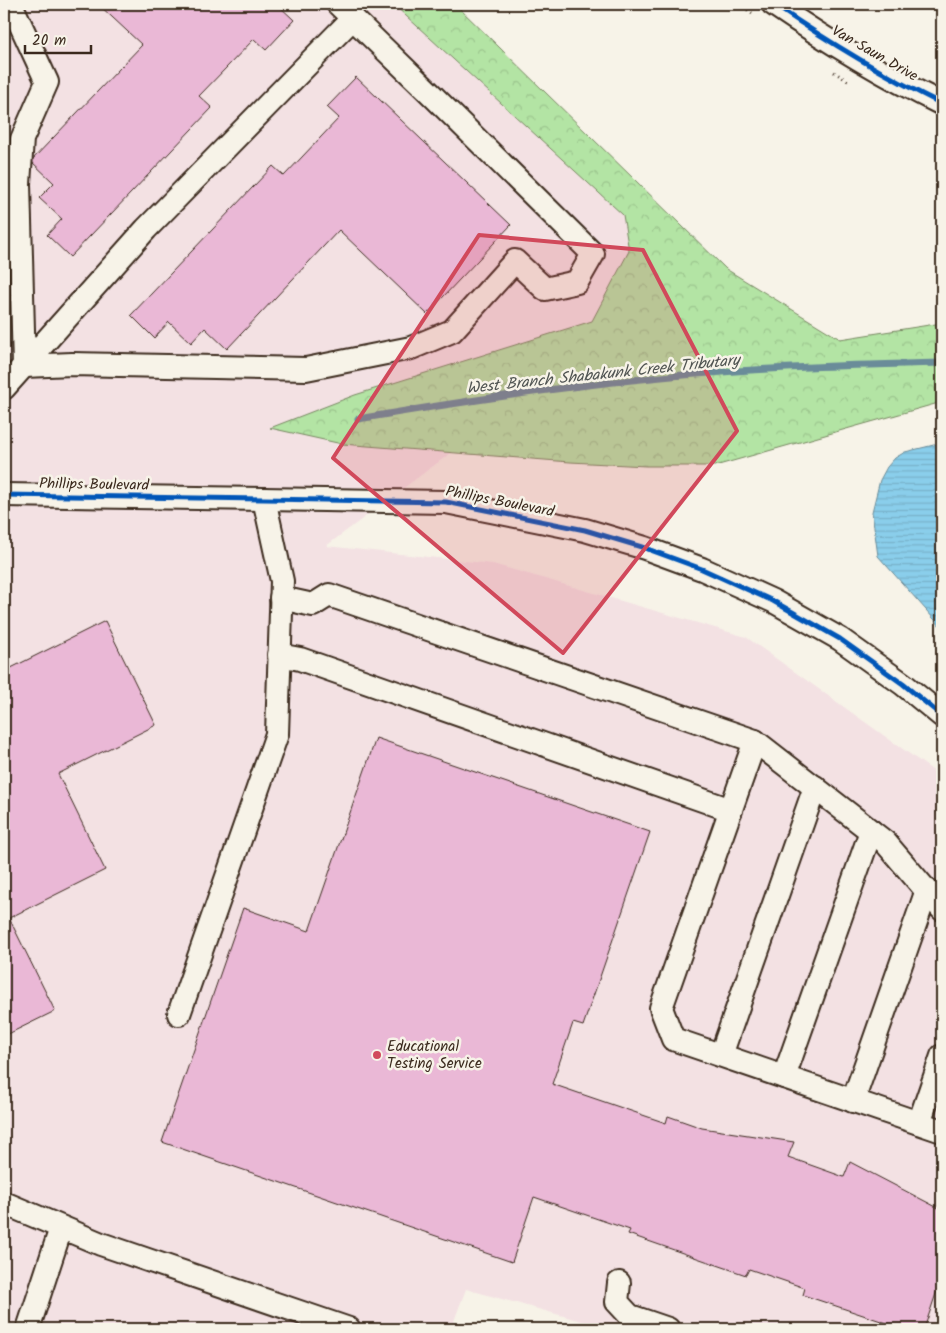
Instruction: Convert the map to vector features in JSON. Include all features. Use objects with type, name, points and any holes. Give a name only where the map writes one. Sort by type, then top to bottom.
[{"type":"street","points":[[11,4],[47,82],[22,139],[19,184],[24,366]]},
{"type":"street","name":"Van Saun Drive","points":[[773,4],[829,42],[942,104]]},
{"type":"street","points":[[4,388],[345,11],[593,254],[577,282],[545,289],[515,261],[452,331],[411,348],[306,369],[72,364],[24,366]]},
{"type":"street","name":"Phillips Boulevard","points":[[4,495],[446,502],[585,530],[645,548],[702,569],[772,601],[840,640],[903,684],[942,716]]},
{"type":"street","points":[[179,1014],[277,734],[282,581],[264,499]]},
{"type":"street","points":[[281,598],[313,605],[329,595],[756,741],[885,842],[942,908]]},
{"type":"street","points":[[279,655],[300,659],[731,810]]},
{"type":"street","points":[[756,741],[661,1008],[673,1039],[942,1131]]},
{"type":"street","points":[[721,1055],[815,787]]},
{"type":"street","points":[[784,1077],[871,831]]},
{"type":"street","points":[[854,1101],[927,890]]},
{"type":"street","points":[[919,1123],[942,1056]]},
{"type":"street","points":[[4,1203],[101,1244],[348,1329]]},
{"type":"street","points":[[35,1327],[62,1228]]},
{"type":"street","points":[[619,1283],[617,1302],[630,1316],[668,1329]]},
{"type":"highlighted area","points":[[479,235],[643,250],[737,431],[563,653],[333,458]]},
{"type":"shaded area","points":[[4,4],[402,4],[655,235],[614,331],[326,546],[493,564],[746,637],[942,777],[942,1329],[610,1329],[466,1289],[451,1329],[4,1329]]},
{"type":"green space","points":[[393,4],[455,4],[726,269],[840,339],[942,323],[942,402],[715,466],[646,466],[570,462],[342,444],[270,428],[355,395],[592,321],[629,251],[623,215]]},
{"type":"water","points":[[942,443],[942,628],[878,556],[872,512],[880,480],[887,467],[895,458],[905,452]]},
{"type":"building","points":[[98,4],[277,4],[294,20],[266,50],[254,39],[199,96],[212,108],[70,257],[47,235],[62,219],[39,198],[54,183],[31,161],[142,45]]},
{"type":"building","points":[[356,77],[511,225],[427,314],[339,230],[227,349],[205,328],[191,343],[169,322],[154,338],[131,315],[273,166],[284,176],[339,118],[327,107]]},
{"type":"building","points":[[105,621],[156,725],[58,774],[105,870],[9,918],[55,1011],[4,1036],[4,664],[7,670]]},
{"type":"building","name":"Educational Testing Service","points":[[376,738],[650,832],[583,1026],[573,1023],[552,1084],[666,1123],[668,1116],[702,1128],[794,1142],[788,1157],[844,1177],[850,1162],[942,1210],[942,1276],[924,1329],[905,1329],[803,1295],[805,1288],[749,1269],[746,1275],[628,1234],[630,1230],[534,1197],[512,1262],[162,1142],[243,908],[309,931]]},
{"type":"waterway","name":"West Branch Shabakunk Creek Tributary","points":[[358,419],[442,405],[611,382],[788,368],[942,363]]},
{"type":"cycle path","points":[[773,4],[856,57],[942,104]]},
{"type":"cycle path","points":[[4,495],[446,502],[585,530],[645,548],[702,569],[773,601],[840,639],[903,684],[942,716]]},
{"type":"place","name":"Educational Testing Service","points":[[377,1055]]}]
